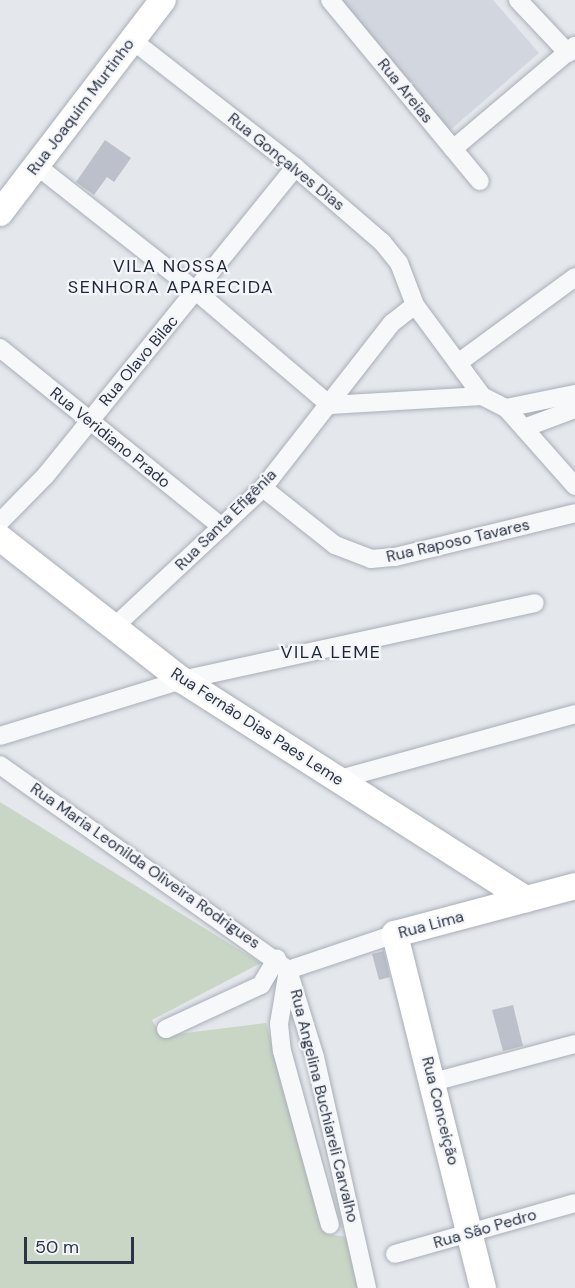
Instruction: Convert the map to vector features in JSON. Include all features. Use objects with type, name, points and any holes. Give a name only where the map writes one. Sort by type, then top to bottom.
[{"type":"main road","name":"Rua Joaquim Murtinho","points":[[0,213],[163,0]]},
{"type":"main road","name":"Rua Fernão Dias Paes Leme","points":[[0,538],[182,680],[526,900]]},
{"type":"main road","name":"Rua Lima","points":[[395,934],[575,886]]},
{"type":"main road","name":"Rua Conceição","points":[[395,934],[483,1288]]},
{"type":"street","name":"Rua Areias","points":[[330,0],[480,181]]},
{"type":"street","points":[[453,149],[571,50],[518,0]]},
{"type":"street","name":"Rua Gonçalves Dias","points":[[132,40],[295,167],[382,242],[399,263],[415,305],[482,396]]},
{"type":"street","points":[[37,166],[197,292],[330,405],[482,396],[506,408],[575,486]]},
{"type":"street","name":"Rua Olavo Bilac","points":[[0,522],[46,475],[197,292],[295,167]]},
{"type":"street","points":[[458,363],[575,277]]},
{"type":"street","name":"Rua Santa Efigênia","points":[[114,627],[263,488],[392,323],[415,305]]},
{"type":"street","name":"Rua Veridiano Prado","points":[[0,348],[88,422],[222,527]]},
{"type":"street","points":[[506,408],[575,394]]},
{"type":"street","points":[[524,428],[575,409]]},
{"type":"street","name":"Rua Raposo Tavares","points":[[263,488],[335,545],[371,559],[572,514]]},
{"type":"street","points":[[0,736],[182,680],[535,603]]},
{"type":"street","points":[[336,780],[575,714]]},
{"type":"street","name":"Rua Maria Leonilda Oliveira Rodrigues","points":[[0,765],[283,964]]},
{"type":"street","name":"Rua Lima","points":[[283,964],[395,934]]},
{"type":"street","points":[[166,1029],[261,985],[283,964]]},
{"type":"street","name":"Rua Angelina Buchiareli Carvalho","points":[[283,964],[279,1024],[282,1051],[330,1225]]},
{"type":"street","name":"Rua Angelina Buchiareli Carvalho","points":[[283,964],[315,1057],[367,1288]]},
{"type":"street","points":[[433,1082],[575,1044]]},
{"type":"street","name":"Rua São Pedro","points":[[395,1254],[575,1203]]},
{"type":"shaded area","points":[[335,0],[493,0],[539,53],[449,131]]},
{"type":"green space","points":[[0,802],[261,963],[152,1020],[161,1036],[266,1023],[326,1234],[348,1237],[360,1288],[0,1288]]},
{"type":"building","points":[[105,140],[131,158],[114,182],[107,177],[94,195],[76,182]]},
{"type":"building","points":[[384,951],[390,977],[379,980],[372,954]]},
{"type":"building","points":[[513,1005],[523,1046],[503,1051],[492,1010]]},
{"type":"district","name":"VILA NOSSA SENHORA APARECIDA","points":[[171,277]]},
{"type":"district","name":"VILA LEME","points":[[331,652]]}]
